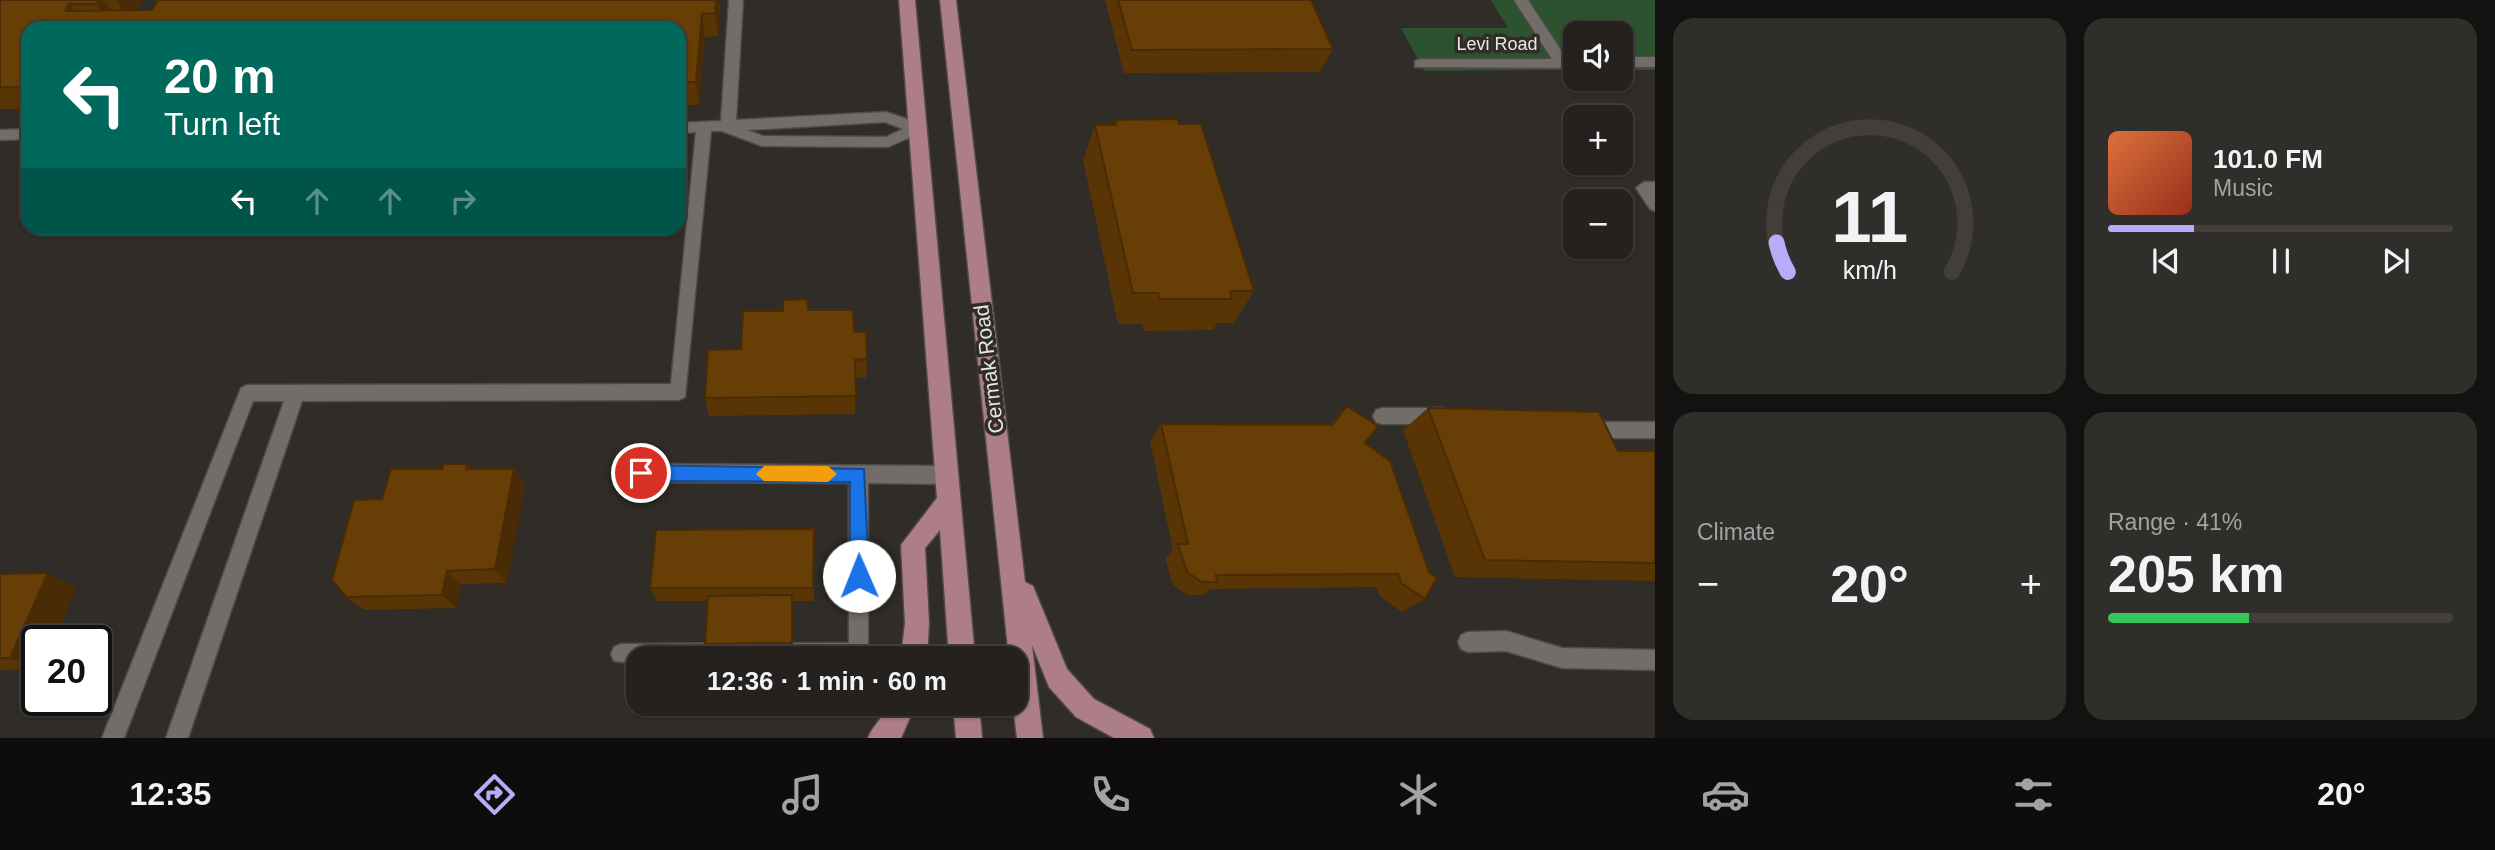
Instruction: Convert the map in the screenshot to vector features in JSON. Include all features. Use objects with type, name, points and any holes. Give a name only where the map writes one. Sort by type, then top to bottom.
[{"type":"main road","points":[[907,0],[961,646]]},
{"type":"main road","name":"Cermak Road","points":[[948,0],[1030,738]]},
{"type":"main road","points":[[915,646],[917,623],[913,545],[948,502]]},
{"type":"main road","points":[[1011,556],[1031,617],[1058,678],[1085,708],[1141,738]]},
{"type":"main road","points":[[881,738],[892,729],[898,716]]},
{"type":"main road","points":[[967,716],[969,738]]},
{"type":"lane","points":[[728,128],[736,0]]},
{"type":"lane","points":[[1521,0],[1563,55]]},
{"type":"lane","points":[[1633,62],[1655,62]]},
{"type":"lane","name":"Levi Road","points":[[1420,64],[1563,63]]},
{"type":"lane","points":[[686,128],[728,128],[758,122],[886,117],[917,128]]},
{"type":"lane","points":[[113,738],[247,393],[679,392],[704,128]]},
{"type":"lane","points":[[728,128],[762,141],[888,142],[917,128]]},
{"type":"lane","points":[[0,135],[21,134]]},
{"type":"lane","points":[[1655,188],[1644,188],[1655,205]]},
{"type":"lane","points":[[177,738],[296,393]]},
{"type":"lane","points":[[1382,416],[1462,416]]},
{"type":"lane","points":[[1567,423],[1591,431],[1655,430]]},
{"type":"lane","points":[[641,473],[946,475]]},
{"type":"lane","points":[[621,653],[860,653],[858,474]]},
{"type":"lane","points":[[1468,642],[1506,642],[1562,658],[1655,660]]},
{"type":"green space","points":[[1491,0],[1655,0],[1655,70],[1633,70],[1633,21],[1563,21],[1563,70],[1424,71],[1401,28],[1508,28]]},
{"type":"building","points":[[0,0],[99,0],[96,4],[69,4],[65,11],[152,10],[158,0],[716,0],[715,13],[702,14],[696,82],[686,82],[686,21],[21,21],[21,87],[0,87]]},
{"type":"building","points":[[1118,0],[1311,0],[1333,49],[1132,50]]},
{"type":"building","points":[[1177,119],[1179,124],[1201,124],[1254,291],[1230,291],[1232,299],[1160,299],[1158,293],[1133,293],[1095,125],[1116,125],[1115,120]]},
{"type":"building","points":[[807,299],[808,310],[853,310],[854,332],[866,332],[867,359],[855,360],[856,396],[705,398],[708,350],[741,349],[743,311],[783,311],[783,300]]},
{"type":"building","points":[[1347,406],[1378,426],[1365,443],[1390,461],[1429,572],[1437,578],[1425,599],[1401,583],[1398,574],[1216,575],[1217,582],[1202,582],[1187,572],[1178,544],[1188,544],[1161,424],[1332,425]]},
{"type":"building","points":[[1428,408],[1599,412],[1618,451],[1655,451],[1655,563],[1485,560]]},
{"type":"building","points":[[444,464],[467,464],[466,469],[514,469],[495,569],[447,571],[442,595],[346,597],[332,580],[354,500],[382,499],[391,469],[442,469]]},
{"type":"building","points":[[814,529],[813,588],[650,588],[656,530]]},
{"type":"building","points":[[48,573],[25,625],[21,625],[21,633],[10,658],[0,658],[0,574]]},
{"type":"building","points":[[792,595],[792,643],[705,644],[708,596]]},
{"type":"slow traffic","points":[[764,474],[828,474]]},
{"type":"route","points":[[641,473],[858,474],[859,576]]}]
